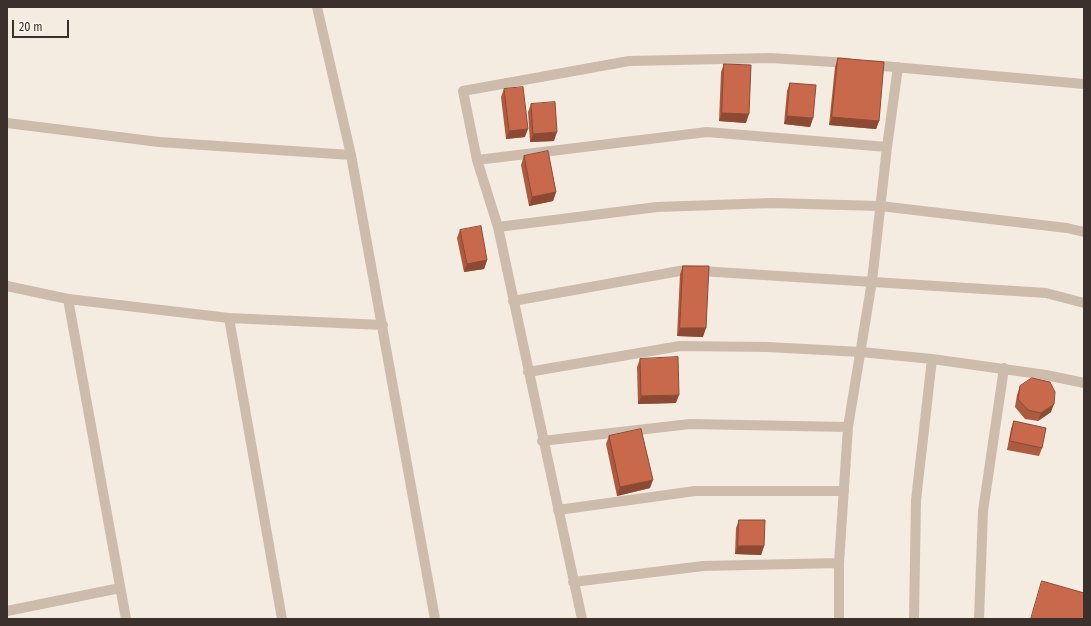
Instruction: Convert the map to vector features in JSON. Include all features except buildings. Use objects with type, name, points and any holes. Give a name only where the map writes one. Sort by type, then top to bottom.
[{"type":"street","points":[[317,7],[351,155],[383,325],[435,619]]},
{"type":"street","points":[[582,619],[542,441],[498,227],[477,160],[463,91],[629,61],[771,58],[898,67],[1084,84]]},
{"type":"street","points":[[839,619],[839,563],[848,427],[872,281],[887,147],[898,67]]},
{"type":"street","points":[[7,123],[159,142],[351,155]]},
{"type":"street","points":[[477,160],[707,132],[887,147]]},
{"type":"street","points":[[498,227],[657,207],[772,204],[880,206],[1067,228],[1084,232]]},
{"type":"street","points":[[514,301],[685,270],[1046,293],[1084,303]]},
{"type":"street","points":[[7,286],[68,299],[229,318],[383,325]]},
{"type":"street","points":[[68,299],[126,619]]},
{"type":"street","points":[[229,318],[282,619]]},
{"type":"street","points":[[528,372],[680,346],[768,347],[861,352],[932,359],[1004,368],[1084,383]]},
{"type":"street","points":[[914,619],[916,500],[932,359]]},
{"type":"street","points":[[979,619],[983,511],[1004,368]]},
{"type":"street","points":[[542,441],[690,424],[848,427]]},
{"type":"street","points":[[558,510],[695,491],[844,491]]},
{"type":"street","points":[[573,582],[703,566],[839,563]]},
{"type":"street","points":[[7,611],[120,588]]}]
